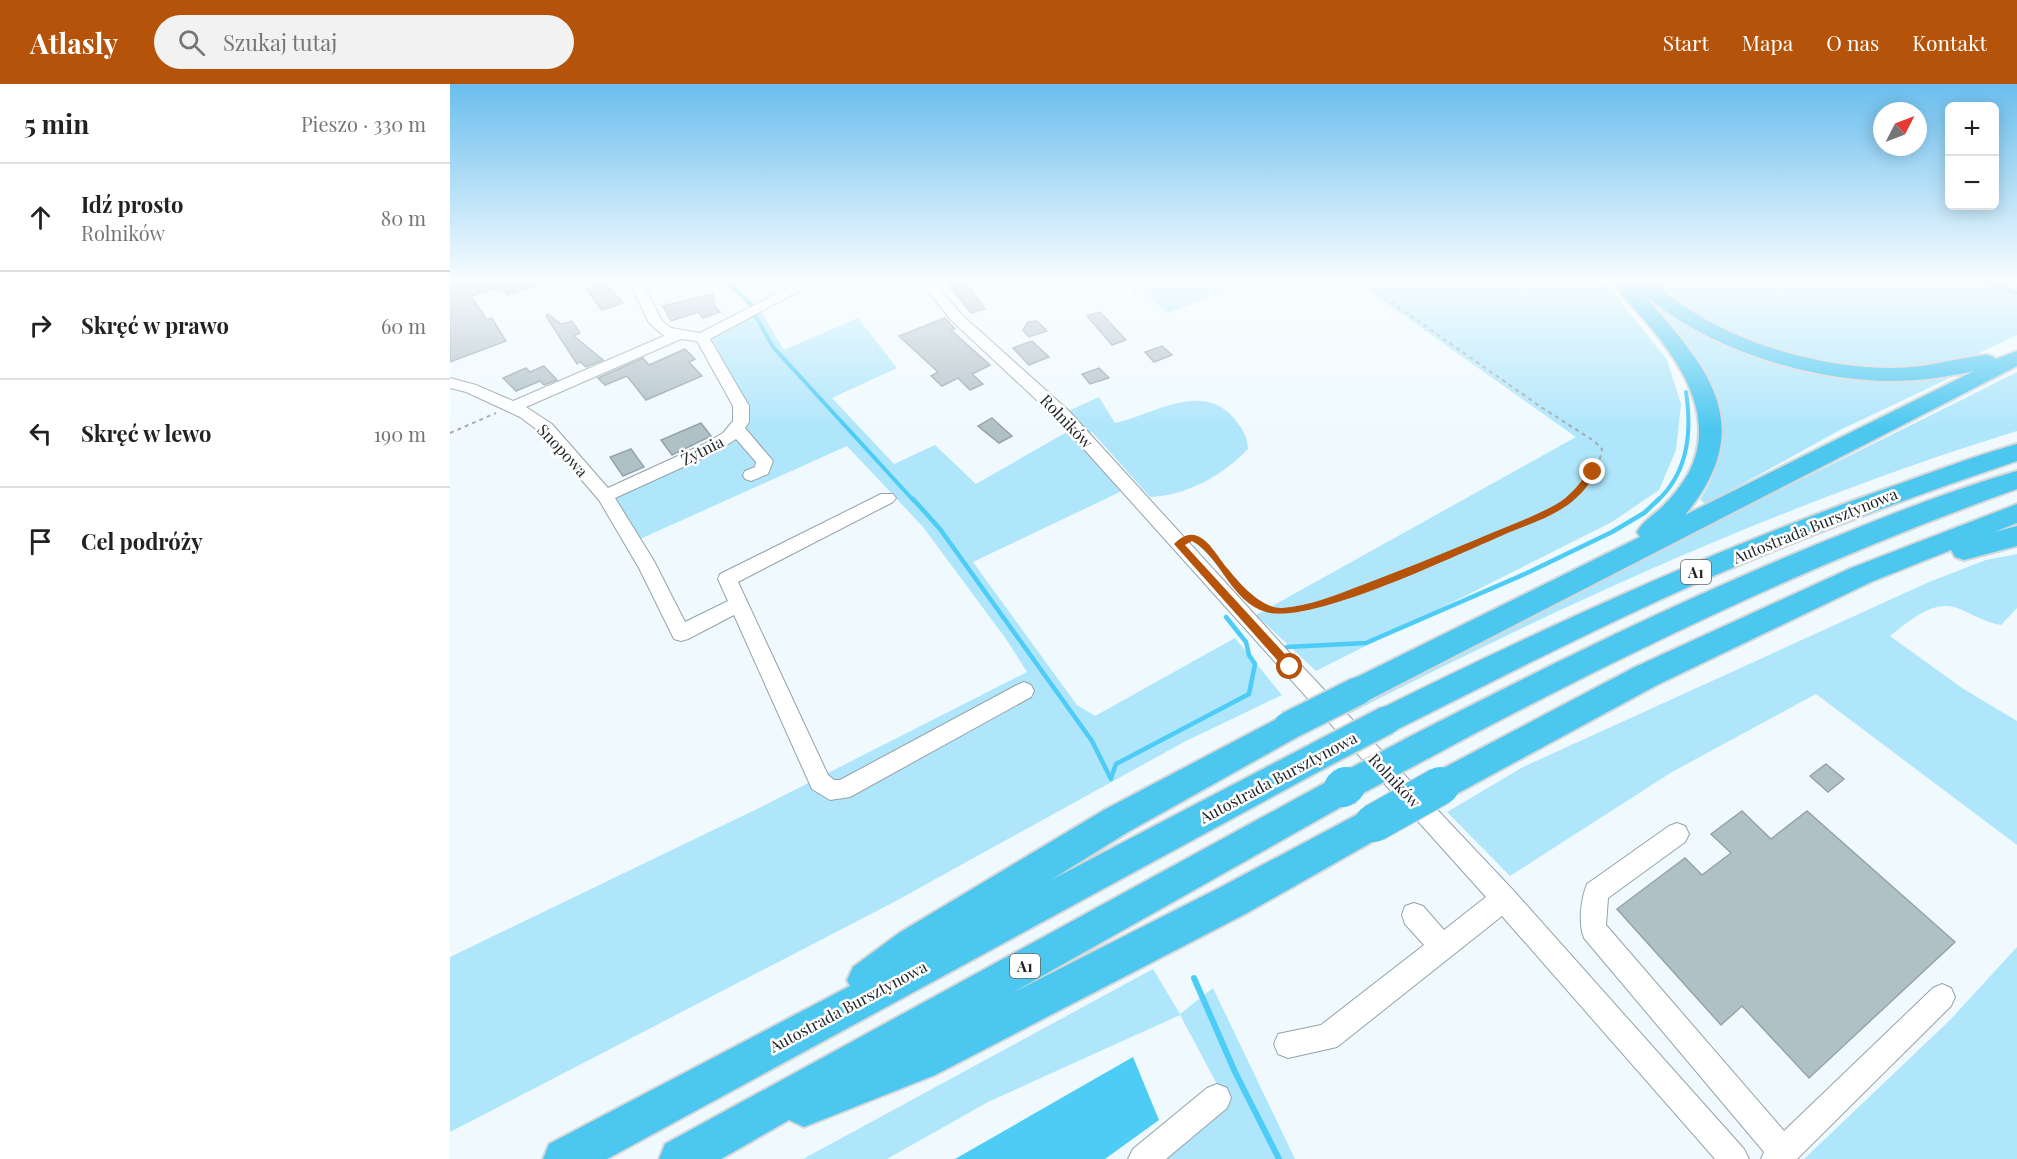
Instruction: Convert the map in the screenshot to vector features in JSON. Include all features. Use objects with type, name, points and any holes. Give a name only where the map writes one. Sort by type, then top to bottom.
[{"type":"highway","points":[[1612,561],[1672,515],[1688,498],[1701,475],[1709,452],[1710,429],[1706,403],[1698,379],[1682,353],[1662,329]]},
{"type":"highway","points":[[1710,329],[1752,347],[1804,362],[1860,373],[1921,374],[2017,355]]},
{"type":"highway","points":[[787,1038],[912,946],[1116,820],[1288,726],[1612,561],[1779,480],[2017,355]]},
{"type":"highway","name":"Autostrada Bursztynowa","points":[[564,1159],[1316,757],[1548,639],[1695,573],[1871,502],[2017,452]]},
{"type":"highway","name":"Autostrada Bursztynowa","points":[[693,1151],[1343,788],[1534,687],[1740,589],[1910,518],[2017,480]]},
{"type":"highway","points":[[693,1151],[921,1061],[1234,900],[1646,676],[1861,575],[1969,530],[2017,513]]},
{"type":"highway","points":[[1861,575],[2017,536]]},
{"type":"street","points":[[664,329],[667,332],[702,338],[719,329]]},
{"type":"street","name":"Rolników","points":[[969,329],[1062,414],[1178,544],[1504,899],[1734,1159]]},
{"type":"street","points":[[512,407],[680,334]]},
{"type":"street","name":"Żytnia","points":[[605,496],[710,448],[729,437],[741,422],[741,406],[702,338]]},
{"type":"street","name":"Snopowa","points":[[450,383],[471,388],[526,413],[546,428],[605,496],[647,566],[681,633],[739,604]]},
{"type":"street","points":[[736,428],[770,459],[762,470],[750,476]]},
{"type":"street","points":[[887,498],[727,579],[820,782],[830,790],[842,790],[866,779],[1024,691]]},
{"type":"street","points":[[1677,834],[1596,892],[1593,929],[1780,1156],[1942,997]]},
{"type":"street","points":[[1288,1044],[1327,1036],[1504,899]]},
{"type":"street","points":[[1414,915],[1442,947]]},
{"type":"street","points":[[1143,1159],[1216,1098]]},
{"type":"path","points":[[1250,598],[1265,608],[1280,612],[1332,600],[1420,567],[1559,507],[1579,491],[1601,458],[1602,449],[1594,441],[1430,329]]},
{"type":"path","points":[[450,433],[512,407]]},
{"type":"path","points":[[1178,544],[1192,537],[1200,540],[1218,563]]},
{"type":"shaded area","points":[[729,329],[772,329],[784,350],[832,329],[867,329],[897,368],[832,398],[894,464],[935,445],[976,484],[1079,425],[1068,411],[1099,397],[1115,423],[1160,408],[1191,401],[1206,402],[1220,407],[1233,417],[1241,428],[1248,449],[1216,476],[1191,488],[1150,497],[1092,432],[1078,437],[1122,491],[973,562],[1077,705],[1095,716],[1235,638],[1282,695],[1184,742],[894,902],[450,1132],[450,957],[759,808],[1027,672],[1006,639],[923,527],[847,446],[629,544],[601,501],[712,450],[746,404],[712,339]]},
{"type":"shaded area","points":[[1423,329],[1643,329],[1667,360],[1681,404],[1676,450],[1659,490],[1612,522],[1316,671],[1256,615],[1576,437]]},
{"type":"shaded area","points":[[1671,329],[1717,329],[1790,363],[1954,376],[1840,430],[1706,504],[1700,500],[1711,480],[1718,460],[1721,440],[1720,421],[1716,402],[1708,383],[1685,345]]},
{"type":"shaded area","points":[[1721,329],[2017,329],[2017,335],[1965,359],[1932,368],[1897,370],[1859,368],[1820,362],[1743,339]]},
{"type":"shaded area","points":[[2017,372],[2017,431],[1931,459],[1762,522],[1595,594],[1351,713],[1345,707],[1513,622]]},
{"type":"shaded area","points":[[2017,554],[2017,608],[2001,625],[1948,606],[1921,613],[1890,636],[1962,688],[2017,721],[2017,845],[1816,694],[1672,772],[1510,876],[1447,812],[1523,767],[1929,582],[1986,560]]},
{"type":"shaded area","points":[[2017,947],[2017,1159],[1804,1159],[1951,1019]]},
{"type":"shaded area","points":[[1153,969],[1180,1014],[1213,988],[1295,1159],[1157,1159],[1226,1101],[1180,1015],[988,1102],[887,1159],[803,1159]]},
{"type":"water","points":[[1133,1057],[1159,1120],[1105,1159],[955,1159]]},
{"type":"building","points":[[450,329],[499,329],[506,341],[450,362]]},
{"type":"building","points":[[555,329],[577,329],[580,333],[574,336],[603,360],[586,367],[580,362],[577,364]]},
{"type":"building","points":[[916,329],[954,329],[951,330],[990,365],[972,374],[983,384],[970,390],[958,378],[942,386],[931,376],[938,372],[899,336]]},
{"type":"building","points":[[1045,329],[1047,331],[1029,337],[1023,330]]},
{"type":"building","points":[[1098,329],[1116,329],[1126,340],[1112,345]]},
{"type":"building","points":[[1032,341],[1049,357],[1029,365],[1013,348]]},
{"type":"building","points":[[1162,346],[1172,355],[1154,362],[1145,352]]},
{"type":"building","points":[[685,349],[695,359],[689,362],[702,376],[646,400],[627,376],[605,385],[598,378],[643,358],[649,365]]},
{"type":"building","points":[[544,366],[557,380],[544,385],[540,381],[516,391],[503,378],[526,368],[530,372]]},
{"type":"building","points":[[1099,368],[1109,378],[1090,384],[1082,374]]},
{"type":"building","points":[[992,418],[1012,436],[999,443],[978,426]]},
{"type":"building","points":[[701,423],[711,436],[672,455],[661,440]]},
{"type":"building","points":[[631,449],[644,467],[623,476],[610,457]]},
{"type":"building","points":[[1826,764],[1844,779],[1828,792],[1810,776]]},
{"type":"building","points":[[1742,811],[1771,839],[1807,811],[1955,942],[1809,1078],[1742,1006],[1721,1025],[1617,909],[1685,858],[1702,875],[1731,853],[1711,834]]},
{"type":"waterway","points":[[763,329],[773,347],[914,501]]},
{"type":"waterway","points":[[1659,499],[1676,477],[1686,450],[1688,436],[1686,392]]},
{"type":"waterway","points":[[913,499],[940,529],[1092,741],[1111,779]]},
{"type":"waterway","points":[[1287,647],[1366,643],[1527,573],[1612,532],[1644,513],[1659,499]]},
{"type":"waterway","points":[[1111,778],[1116,764],[1249,694],[1255,664],[1249,655],[1246,642],[1226,617]]},
{"type":"waterway","points":[[1194,978],[1235,1072],[1279,1159]]},
{"type":"route","points":[[1290,667],[1178,544],[1192,537],[1200,540],[1225,572],[1250,598],[1265,608],[1280,612],[1304,608],[1332,600],[1430,563],[1559,507],[1579,491],[1593,472]]}]
